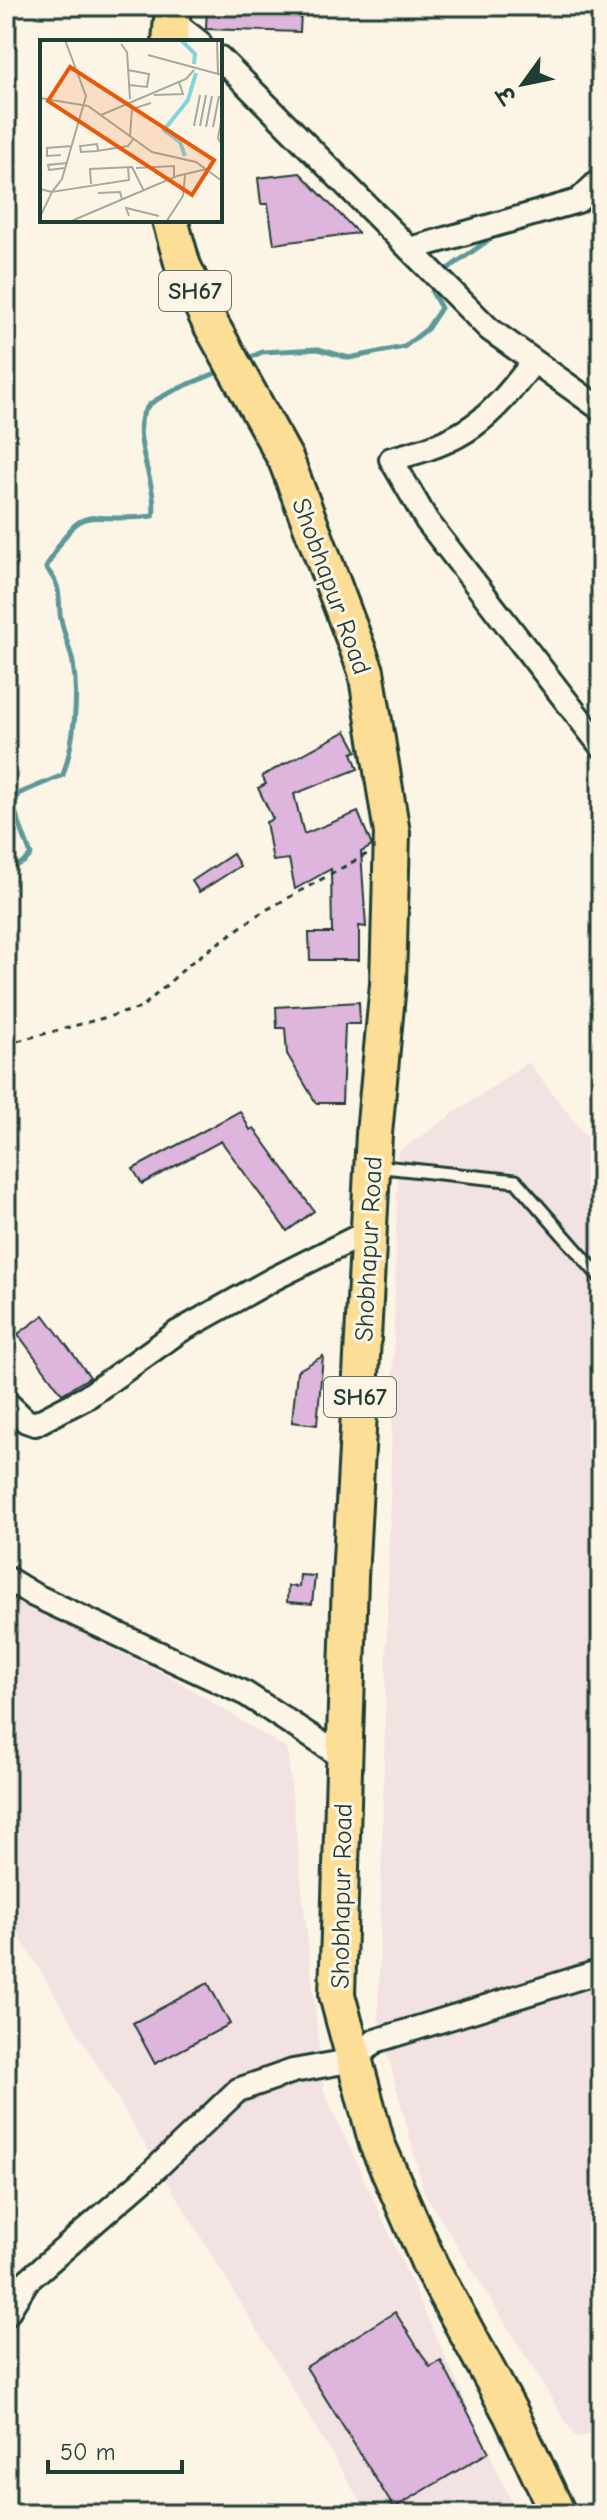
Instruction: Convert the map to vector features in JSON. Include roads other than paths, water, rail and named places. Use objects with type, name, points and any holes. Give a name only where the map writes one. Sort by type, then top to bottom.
[{"type":"main road","name":"Shobhapur Road","points":[[171,222],[183,266],[286,460],[366,671],[391,841],[388,984],[372,1166],[344,1758],[337,1995],[377,2144],[424,2251],[511,2414],[558,2514]]},
{"type":"street","points":[[171,23],[196,40]]},
{"type":"street","points":[[222,60],[489,329],[601,409]]},
{"type":"street","points":[[410,249],[578,201],[601,179]]},
{"type":"street","points":[[534,361],[501,404],[464,436],[391,459],[427,521],[601,746]]},
{"type":"street","points":[[6,1402],[26,1421],[35,1424],[87,1397],[178,1332],[369,1231]]},
{"type":"street","points":[[6,1578],[34,1595],[246,1694],[344,1758]]},
{"type":"street","points":[[6,2315],[27,2281],[149,2175],[238,2090],[293,2071],[355,2060],[375,2041],[601,1971]]},
{"type":"lane","points":[[372,1166],[516,1181],[601,1278]]},
{"type":"waterway","points":[[449,268],[497,234]]},
{"type":"waterway","points":[[243,361],[262,352],[318,349],[349,358],[404,347],[427,329],[441,308],[432,292]]},
{"type":"waterway","points":[[6,869],[24,862],[31,855],[14,809],[18,794],[63,775],[73,734],[76,691],[73,663],[61,620],[58,590],[46,568],[69,531],[79,522],[99,517],[153,516],[154,503],[141,439],[140,424],[144,412],[161,397],[223,370]]}]
